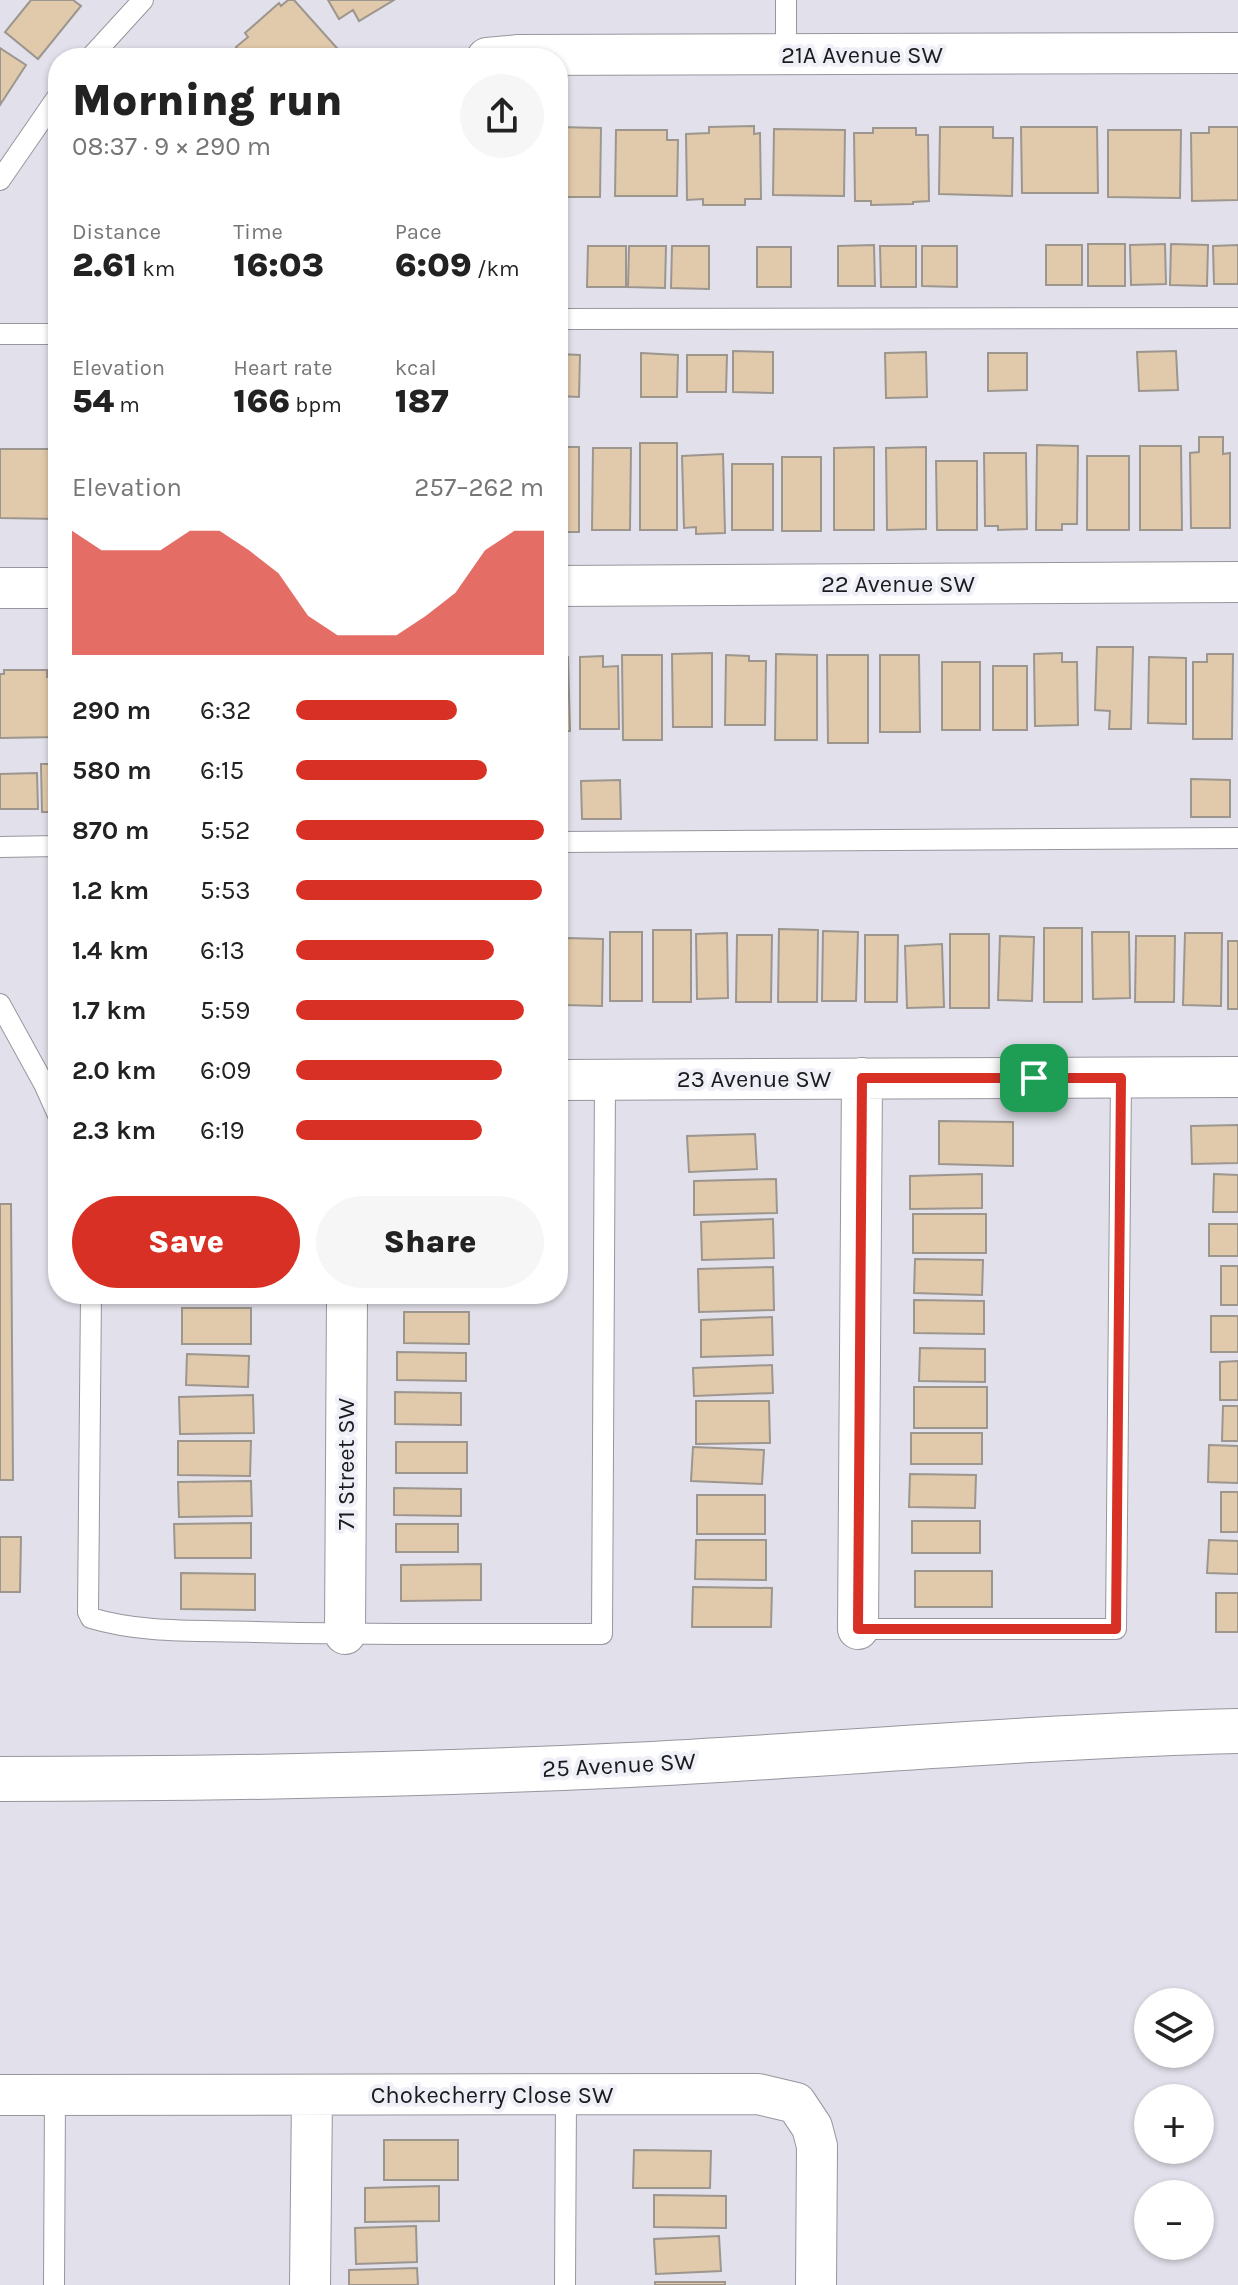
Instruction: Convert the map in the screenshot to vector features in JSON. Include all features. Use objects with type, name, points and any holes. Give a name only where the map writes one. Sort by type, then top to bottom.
[{"type":"main road","name":"25 Avenue SW","points":[[0,1779],[436,1773],[1238,1731]]},
{"type":"street","name":"21A Avenue SW","points":[[568,55],[1238,53]]},
{"type":"street","name":"22 Avenue SW","points":[[568,586],[1238,582]]},
{"type":"street","points":[[0,588],[48,588]]},
{"type":"street","name":"23 Avenue SW","points":[[568,1080],[1238,1077]]},
{"type":"street","points":[[858,1629],[862,1078]]},
{"type":"street","name":"71 Street SW","points":[[345,1634],[347,1304]]},
{"type":"street","name":"Chokecherry Close SW","points":[[0,2095],[758,2094],[796,2103],[812,2127],[817,2146],[816,2285]]},
{"type":"street","points":[[310,2285],[312,2095]]},
{"type":"lane","points":[[99,48],[143,0]]},
{"type":"lane","points":[[786,0],[786,56]]},
{"type":"lane","points":[[0,180],[48,110]]},
{"type":"lane","points":[[568,319],[1238,318]]},
{"type":"lane","points":[[0,334],[48,334]]},
{"type":"lane","points":[[568,842],[1238,838]]},
{"type":"lane","points":[[0,847],[48,846]]},
{"type":"lane","points":[[0,1004],[48,1093]]},
{"type":"lane","points":[[858,1629],[1116,1629],[1121,1078]]},
{"type":"lane","points":[[91,1304],[88,1612],[91,1618],[118,1626],[155,1629],[345,1634],[602,1634],[605,1079]]},
{"type":"lane","points":[[54,2285],[55,2095]]},
{"type":"lane","points":[[565,2285],[566,2095]]},
{"type":"building","points":[[31,0],[73,0],[81,6],[38,59],[5,32]]},
{"type":"building","points":[[288,0],[294,0],[337,48],[237,48],[248,37],[245,33],[279,3],[281,6]]},
{"type":"building","points":[[328,0],[394,0],[359,21],[353,10],[339,19]]},
{"type":"building","points":[[0,48],[26,65],[0,105]]},
{"type":"building","points":[[754,126],[754,134],[760,133],[761,199],[745,199],[745,205],[703,205],[703,199],[687,200],[686,134],[709,133],[709,127]]},
{"type":"building","points":[[568,127],[601,128],[600,197],[568,197]]},
{"type":"building","points":[[940,127],[993,127],[993,138],[1013,138],[1012,196],[939,194]]},
{"type":"building","points":[[1021,127],[1097,127],[1098,193],[1022,193]]},
{"type":"building","points":[[1209,127],[1238,127],[1238,200],[1192,201],[1191,133],[1209,133]]},
{"type":"building","points":[[873,128],[916,128],[916,135],[928,135],[929,201],[871,205],[871,201],[855,201],[854,133],[873,133]]},
{"type":"building","points":[[774,129],[845,130],[844,196],[773,195]]},
{"type":"building","points":[[616,130],[667,130],[667,140],[678,140],[677,196],[615,196]]},
{"type":"building","points":[[1108,130],[1181,130],[1180,198],[1108,197]]},
{"type":"building","points":[[1088,244],[1125,244],[1125,286],[1088,286]]},
{"type":"building","points":[[1165,244],[1166,284],[1131,285],[1130,245]]},
{"type":"building","points":[[1171,244],[1208,245],[1207,286],[1170,285]]},
{"type":"building","points":[[874,245],[875,286],[838,286],[838,246]]},
{"type":"building","points":[[1046,245],[1082,245],[1082,285],[1046,285]]},
{"type":"building","points":[[1238,245],[1238,284],[1214,284],[1213,246]]},
{"type":"building","points":[[588,246],[626,246],[626,287],[587,287]]},
{"type":"building","points":[[629,246],[666,246],[665,288],[628,287]]},
{"type":"building","points":[[672,246],[709,246],[709,289],[671,288]]},
{"type":"building","points":[[880,246],[916,246],[916,287],[881,287]]},
{"type":"building","points":[[922,246],[957,246],[957,287],[922,286]]},
{"type":"building","points":[[757,247],[791,247],[791,287],[757,287]]},
{"type":"building","points":[[733,351],[773,352],[773,393],[733,392]]},
{"type":"building","points":[[1176,351],[1178,390],[1139,391],[1137,352]]},
{"type":"building","points":[[926,352],[927,397],[886,398],[885,353]]},
{"type":"building","points":[[641,353],[678,355],[677,397],[641,397]]},
{"type":"building","points":[[988,353],[1027,353],[1027,390],[988,391]]},
{"type":"building","points":[[568,354],[580,355],[579,397],[568,396]]},
{"type":"building","points":[[687,355],[727,355],[726,392],[687,392]]},
{"type":"building","points":[[1199,437],[1223,437],[1223,454],[1230,453],[1230,528],[1191,528],[1190,453],[1199,452]]},
{"type":"building","points":[[640,443],[677,443],[677,530],[640,530]]},
{"type":"building","points":[[1037,445],[1078,446],[1077,524],[1062,524],[1062,530],[1036,530]]},
{"type":"building","points":[[1140,446],[1181,446],[1182,530],[1140,530]]},
{"type":"building","points":[[568,447],[579,447],[579,532],[568,532]]},
{"type":"building","points":[[874,447],[874,530],[834,530],[834,448]]},
{"type":"building","points":[[926,447],[926,529],[887,530],[886,448]]},
{"type":"building","points":[[593,448],[631,448],[630,530],[592,530]]},
{"type":"building","points":[[0,449],[48,449],[48,519],[0,518]]},
{"type":"building","points":[[984,453],[1026,453],[1027,529],[998,530],[998,526],[985,526]]},
{"type":"building","points":[[723,454],[725,533],[696,534],[696,527],[684,528],[682,456]]},
{"type":"building","points":[[1087,456],[1129,456],[1129,530],[1087,530]]},
{"type":"building","points":[[782,457],[821,457],[821,531],[782,531]]},
{"type":"building","points":[[936,461],[977,461],[977,530],[937,530]]},
{"type":"building","points":[[732,464],[773,464],[773,530],[732,530]]},
{"type":"building","points":[[1097,647],[1133,647],[1131,729],[1109,729],[1110,711],[1095,710]]},
{"type":"building","points":[[712,653],[712,727],[673,727],[672,654]]},
{"type":"building","points":[[1062,653],[1062,662],[1077,662],[1078,725],[1035,726],[1034,654]]},
{"type":"building","points":[[776,654],[817,655],[817,740],[775,740]]},
{"type":"building","points":[[1207,654],[1233,654],[1232,739],[1193,739],[1193,662],[1207,662]]},
{"type":"building","points":[[622,655],[662,655],[662,740],[623,740]]},
{"type":"building","points":[[726,655],[749,656],[749,661],[766,661],[765,725],[725,725]]},
{"type":"building","points":[[827,655],[868,655],[868,743],[828,743]]},
{"type":"building","points":[[880,655],[919,655],[920,732],[880,732]]},
{"type":"building","points":[[603,656],[603,667],[618,666],[619,729],[580,729],[580,657]]},
{"type":"building","points":[[568,657],[570,731],[568,731]]},
{"type":"building","points":[[1149,657],[1186,658],[1186,724],[1148,723]]},
{"type":"building","points":[[942,662],[980,662],[980,730],[942,730]]},
{"type":"building","points":[[993,666],[1027,666],[1027,730],[993,730]]},
{"type":"building","points":[[4,670],[47,670],[48,737],[0,738],[0,674],[4,674]]},
{"type":"building","points":[[41,764],[48,764],[48,812],[42,812]]},
{"type":"building","points":[[37,773],[38,809],[0,809],[0,774]]},
{"type":"building","points":[[1191,779],[1230,780],[1230,817],[1191,817]]},
{"type":"building","points":[[620,780],[621,819],[582,819],[581,781]]},
{"type":"building","points":[[1044,928],[1082,928],[1082,1002],[1044,1002]]},
{"type":"building","points":[[779,929],[818,930],[817,1002],[778,1002]]},
{"type":"building","points":[[653,930],[691,930],[691,1002],[653,1002]]},
{"type":"building","points":[[823,931],[858,932],[856,1001],[822,1001]]},
{"type":"building","points":[[610,932],[642,932],[642,1001],[610,1001]]},
{"type":"building","points":[[1092,932],[1129,932],[1130,998],[1093,999]]},
{"type":"building","points":[[727,933],[728,998],[697,999],[696,934]]},
{"type":"building","points":[[1185,933],[1222,933],[1221,1006],[1183,1005]]},
{"type":"building","points":[[950,934],[989,934],[989,1008],[950,1008]]},
{"type":"building","points":[[737,935],[772,935],[771,1002],[736,1002]]},
{"type":"building","points":[[865,935],[898,935],[897,1002],[865,1002]]},
{"type":"building","points":[[1000,936],[1034,937],[1032,1001],[998,1000]]},
{"type":"building","points":[[1136,936],[1175,936],[1174,1002],[1135,1002]]},
{"type":"building","points":[[568,938],[603,939],[602,1006],[568,1005]]},
{"type":"building","points":[[1228,941],[1238,941],[1238,1009],[1228,1009]]},
{"type":"building","points":[[942,944],[944,1007],[907,1008],[905,946]]},
{"type":"building","points":[[939,1121],[1013,1122],[1013,1166],[939,1164]]},
{"type":"building","points":[[1238,1125],[1238,1163],[1192,1164],[1191,1126]]},
{"type":"building","points":[[755,1134],[757,1169],[689,1172],[687,1136]]},
{"type":"building","points":[[982,1174],[982,1208],[910,1209],[910,1176]]},
{"type":"building","points":[[1214,1174],[1238,1175],[1238,1212],[1213,1212]]},
{"type":"building","points":[[776,1179],[777,1213],[694,1215],[694,1181]]},
{"type":"building","points":[[0,1204],[11,1204],[13,1480],[0,1480]]},
{"type":"building","points":[[913,1214],[986,1214],[986,1253],[913,1253]]},
{"type":"building","points":[[773,1219],[774,1258],[702,1260],[701,1222]]},
{"type":"building","points":[[1209,1224],[1238,1224],[1238,1256],[1209,1256]]},
{"type":"building","points":[[915,1259],[983,1260],[982,1295],[914,1293]]},
{"type":"building","points":[[1221,1266],[1238,1266],[1238,1305],[1221,1305]]},
{"type":"building","points":[[773,1267],[774,1310],[699,1312],[698,1269]]},
{"type":"building","points":[[914,1300],[984,1301],[984,1334],[914,1333]]},
{"type":"building","points":[[182,1308],[251,1308],[251,1344],[182,1344]]},
{"type":"building","points":[[404,1312],[469,1312],[469,1344],[404,1343]]},
{"type":"building","points":[[1211,1316],[1238,1316],[1238,1352],[1211,1352]]},
{"type":"building","points":[[772,1317],[773,1355],[701,1357],[701,1320]]},
{"type":"building","points":[[920,1348],[985,1349],[985,1382],[919,1381]]},
{"type":"building","points":[[397,1352],[466,1353],[466,1381],[397,1380]]},
{"type":"building","points":[[187,1354],[249,1356],[248,1387],[186,1385]]},
{"type":"building","points":[[1238,1361],[1238,1400],[1220,1400],[1220,1362]]},
{"type":"building","points":[[772,1365],[773,1393],[694,1396],[693,1368]]},
{"type":"building","points":[[914,1387],[987,1387],[987,1428],[914,1428]]},
{"type":"building","points":[[395,1392],[461,1393],[461,1425],[395,1424]]},
{"type":"building","points":[[253,1395],[254,1433],[180,1434],[179,1397]]},
{"type":"building","points":[[696,1401],[769,1401],[770,1443],[696,1444]]},
{"type":"building","points":[[1223,1406],[1238,1406],[1238,1441],[1222,1441]]},
{"type":"building","points":[[911,1433],[982,1433],[982,1464],[911,1464]]},
{"type":"building","points":[[178,1441],[251,1441],[250,1476],[178,1475]]},
{"type":"building","points":[[396,1442],[467,1442],[467,1473],[396,1473]]},
{"type":"building","points":[[1209,1445],[1238,1446],[1238,1483],[1208,1482]]},
{"type":"building","points":[[693,1447],[764,1450],[762,1484],[691,1481]]},
{"type":"building","points":[[910,1474],[976,1475],[975,1508],[909,1507]]},
{"type":"building","points":[[251,1481],[252,1516],[179,1517],[178,1482]]},
{"type":"building","points":[[394,1488],[461,1489],[461,1516],[394,1515]]},
{"type":"building","points":[[1221,1492],[1238,1492],[1238,1532],[1221,1532]]},
{"type":"building","points":[[697,1495],[765,1495],[765,1534],[697,1534]]},
{"type":"building","points":[[912,1521],[980,1521],[980,1553],[912,1553]]},
{"type":"building","points":[[251,1523],[251,1558],[175,1558],[174,1524]]},
{"type":"building","points":[[396,1524],[458,1524],[458,1552],[396,1552]]},
{"type":"building","points":[[0,1537],[21,1537],[20,1592],[0,1592]]},
{"type":"building","points":[[696,1540],[766,1540],[766,1580],[695,1579]]},
{"type":"building","points":[[1209,1540],[1238,1541],[1238,1574],[1207,1573]]},
{"type":"building","points":[[481,1564],[481,1600],[401,1601],[401,1565]]},
{"type":"building","points":[[915,1571],[992,1571],[992,1607],[915,1607]]},
{"type":"building","points":[[181,1573],[255,1574],[255,1610],[181,1609]]},
{"type":"building","points":[[693,1587],[772,1588],[771,1627],[692,1627]]},
{"type":"building","points":[[1216,1593],[1238,1593],[1238,1632],[1216,1632]]},
{"type":"building","points":[[384,2140],[458,2140],[458,2180],[384,2180]]},
{"type":"building","points":[[634,2150],[711,2151],[710,2188],[633,2188]]},
{"type":"building","points":[[439,2186],[439,2221],[365,2222],[365,2188]]},
{"type":"building","points":[[654,2195],[726,2196],[726,2228],[654,2227]]},
{"type":"building","points":[[416,2226],[417,2262],[356,2264],[355,2228]]},
{"type":"building","points":[[719,2236],[721,2271],[656,2274],[654,2239]]},
{"type":"building","points":[[417,2268],[418,2285],[349,2285],[349,2270]]},
{"type":"building","points":[[655,2282],[725,2282],[725,2285],[655,2285]]},
{"type":"route","points":[[862,1078],[1034,1078],[1121,1078],[1116,1629],[858,1629],[862,1078]]}]
